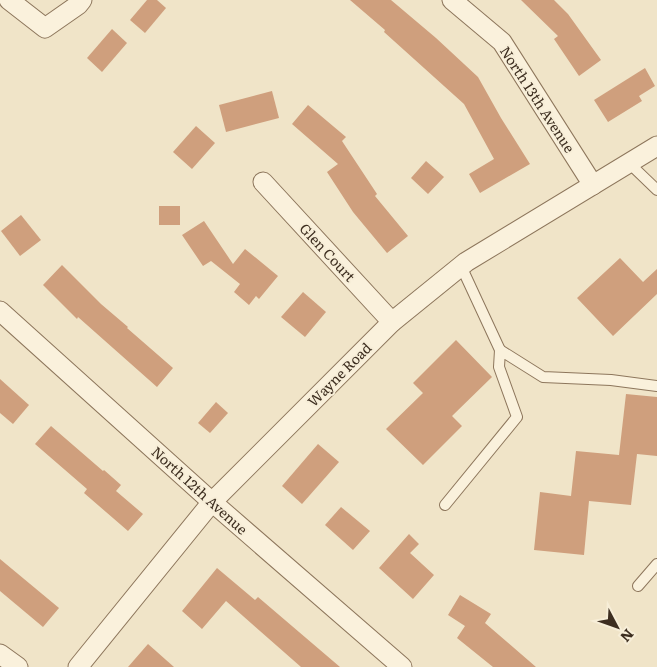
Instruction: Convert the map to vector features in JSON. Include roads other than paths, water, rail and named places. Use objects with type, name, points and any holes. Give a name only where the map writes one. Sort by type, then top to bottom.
[{"type":"street","points":[[9,0],[45,28],[78,5],[82,0]]},
{"type":"street","name":"North 13th Avenue","points":[[452,0],[502,42],[593,185]]},
{"type":"street","name":"Wayne Road","points":[[78,667],[212,502],[392,322],[461,266],[657,146]]},
{"type":"street","name":"Glen Court","points":[[263,182],[392,322]]},
{"type":"street","name":"North 12th Avenue","points":[[0,311],[212,502],[402,667]]},
{"type":"street","points":[[0,654],[18,667]]},
{"type":"lane","points":[[629,163],[657,190]]},
{"type":"lane","points":[[445,505],[516,417],[499,367],[500,350],[461,266]]},
{"type":"lane","points":[[500,350],[543,376],[611,380],[657,386]]},
{"type":"lane","points":[[638,586],[657,564]]}]
